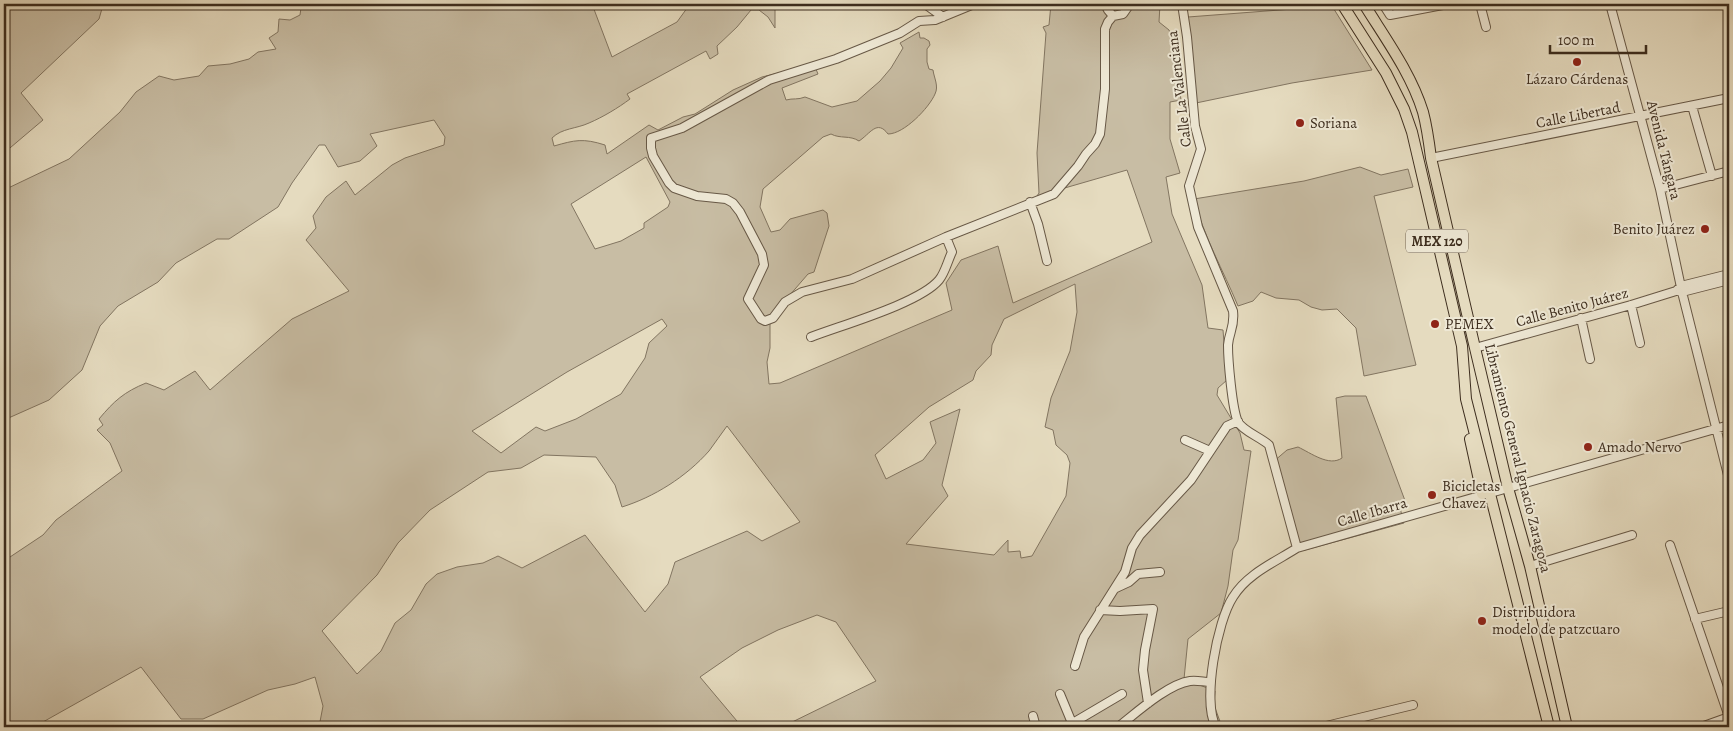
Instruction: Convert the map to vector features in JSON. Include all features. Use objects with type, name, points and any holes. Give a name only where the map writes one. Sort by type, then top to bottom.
[{"type":"main road","name":"Libramiento General Ignacio Zaragoza","points":[[1342,4],[1386,73],[1404,109],[1412,132],[1460,339],[1466,399],[1486,494],[1542,695],[1549,727]]},
{"type":"main road","name":"Libramiento General Ignacio Zaragoza","points":[[1364,4],[1414,89],[1423,112],[1429,137],[1431,158],[1475,348],[1511,487],[1567,727]]},
{"type":"main road","points":[[1542,695],[1538,707],[1542,727]]},
{"type":"street","points":[[925,4],[943,17]]},
{"type":"street","points":[[974,4],[935,20],[919,21],[900,33],[836,60],[769,80],[682,128],[651,138],[653,156],[674,188],[696,196],[726,199],[740,212],[762,254],[764,265],[748,299],[761,319],[765,321],[773,318],[785,302],[802,292],[852,279],[946,237],[1054,194],[1095,144],[1100,134],[1105,89],[1105,29],[1113,16],[1123,14],[1130,4]]},
{"type":"street","points":[[1105,4],[1113,16]]},
{"type":"street","name":"Calle La Valenciana","points":[[1182,4],[1195,126],[1201,149],[1189,186],[1198,227],[1233,310],[1234,321],[1228,342],[1231,385],[1238,421]]},
{"type":"street","points":[[1383,4],[1390,15],[1448,4]]},
{"type":"street","points":[[1480,4],[1486,27]]},
{"type":"street","points":[[1610,5],[1620,4]]},
{"type":"street","name":"Avenida Tángara","points":[[1610,5],[1660,189],[1680,290],[1729,479]]},
{"type":"street","name":"Calle Libertad","points":[[1431,158],[1729,98]]},
{"type":"street","points":[[1692,106],[1712,176]]},
{"type":"street","points":[[1660,189],[1729,171]]},
{"type":"street","points":[[1030,202],[1038,224],[1047,261]]},
{"type":"street","points":[[810,337],[881,311],[930,289],[941,278],[952,252],[946,237]]},
{"type":"street","name":"Calle Benito Juárez","points":[[1475,348],[1630,305],[1729,274]]},
{"type":"street","name":"Calle Benito Juárez","points":[[1680,290],[1729,280]]},
{"type":"street","points":[[1630,305],[1640,343]]},
{"type":"street","points":[[1581,318],[1590,359]]},
{"type":"street","points":[[1075,666],[1084,637],[1125,572],[1132,548],[1140,535],[1191,480],[1227,426],[1238,421],[1246,430],[1269,444],[1297,548]]},
{"type":"street","name":"Calle Ibarra","points":[[1216,727],[1211,719],[1210,682],[1220,629],[1232,597],[1250,577],[1297,548],[1729,425]]},
{"type":"street","points":[[1185,440],[1210,451]]},
{"type":"street","points":[[1530,566],[1632,535]]},
{"type":"street","points":[[1670,545],[1729,717],[1701,727]]},
{"type":"street","points":[[1116,588],[1129,582],[1138,574],[1160,572]]},
{"type":"street","points":[[1100,610],[1120,612],[1153,609],[1143,670],[1148,703]]},
{"type":"street","points":[[1695,619],[1729,610]]},
{"type":"street","points":[[1118,727],[1148,703],[1171,688],[1188,681],[1210,682]]},
{"type":"street","points":[[1060,694],[1069,725],[1122,694]]},
{"type":"street","points":[[1322,727],[1413,705]]},
{"type":"street","points":[[1033,716],[1036,727]]},
{"type":"street","points":[[1356,718],[1357,727]]},
{"type":"shaded area","points":[[4,4],[136,4],[119,9],[103,5],[99,19],[21,93],[43,120],[4,153]]},
{"type":"shaded area","points":[[297,4],[592,4],[612,57],[677,22],[690,4],[775,4],[775,28],[768,17],[759,10],[751,10],[717,46],[718,54],[710,59],[706,51],[627,94],[630,99],[605,115],[584,125],[560,132],[552,138],[554,146],[579,141],[591,141],[605,145],[607,154],[649,125],[658,130],[683,117],[695,114],[733,90],[762,77],[799,68],[813,62],[818,74],[782,88],[786,100],[805,97],[832,107],[857,101],[880,81],[891,68],[903,48],[900,43],[919,32],[920,38],[929,41],[927,62],[929,69],[933,70],[937,88],[932,100],[922,113],[901,130],[894,133],[888,134],[884,130],[877,128],[859,141],[831,134],[823,137],[763,189],[760,207],[771,232],[780,230],[790,219],[823,210],[827,213],[829,226],[814,272],[808,274],[770,318],[770,348],[767,362],[769,384],[780,383],[952,310],[946,283],[961,260],[998,246],[1013,303],[1152,242],[1127,170],[1037,196],[1039,193],[1037,153],[1046,33],[1043,27],[1049,25],[1051,4],[1160,4],[1159,22],[1169,30],[1173,39],[1181,100],[1170,102],[1170,139],[1180,173],[1166,177],[1172,214],[1202,285],[1208,328],[1223,330],[1227,380],[1218,388],[1217,395],[1240,433],[1244,450],[1251,451],[1238,540],[1233,550],[1228,586],[1221,613],[1188,639],[1184,679],[1215,691],[1214,705],[1222,727],[782,727],[876,681],[836,622],[817,615],[778,630],[742,648],[700,677],[742,727],[319,727],[323,706],[315,677],[268,690],[203,719],[181,719],[141,667],[34,727],[4,727],[4,561],[43,535],[56,520],[122,471],[110,443],[97,430],[103,425],[99,419],[120,398],[146,383],[164,390],[195,371],[210,390],[292,319],[349,291],[306,240],[316,228],[313,216],[326,197],[346,181],[355,195],[392,165],[405,158],[444,145],[445,137],[434,120],[370,134],[377,146],[360,161],[338,167],[325,145],[319,145],[292,183],[278,207],[229,239],[217,239],[176,263],[158,282],[118,306],[100,326],[82,370],[49,400],[4,420],[4,190],[69,159],[120,112],[136,92],[159,76],[174,80],[199,76],[208,66],[230,64],[249,59],[258,52],[276,49],[269,38],[278,32],[279,19],[290,20],[300,15],[301,8]],"holes":[[[646,157],[670,202],[668,207],[644,223],[644,228],[621,241],[595,249],[571,204]],[[1075,284],[1077,312],[1070,351],[1051,398],[1045,427],[1053,430],[1056,445],[1067,455],[1070,463],[1066,496],[1032,556],[1021,558],[1020,551],[1008,552],[1008,540],[994,555],[906,544],[948,496],[942,485],[960,409],[930,422],[936,443],[923,460],[886,479],[875,455],[929,407],[973,380],[976,371],[991,355],[992,345],[1004,319]],[[662,319],[667,326],[649,343],[645,358],[621,394],[576,419],[545,431],[536,427],[501,453],[472,431],[567,372]],[[727,426],[800,522],[762,541],[747,531],[675,562],[668,584],[645,612],[585,535],[522,568],[498,556],[483,563],[457,567],[437,574],[426,584],[411,610],[395,623],[381,651],[357,674],[322,631],[377,575],[398,543],[430,510],[488,472],[521,468],[544,455],[596,457],[615,485],[622,507],[646,498],[680,478],[709,451]]]},
{"type":"shaded area","points":[[1332,6],[1372,70],[1292,83],[1196,103],[1188,17]]},
{"type":"shaded area","points":[[1360,167],[1381,175],[1408,169],[1413,187],[1374,196],[1416,365],[1364,376],[1356,328],[1337,309],[1322,310],[1311,307],[1299,300],[1276,298],[1261,292],[1253,301],[1238,306],[1208,240],[1194,199],[1304,181]]},
{"type":"shaded area","points":[[1366,396],[1407,506],[1400,508],[1404,523],[1305,550],[1297,548],[1273,462],[1287,450],[1298,447],[1326,460],[1331,461],[1342,458],[1336,398]]},
{"type":"place","name":"Lázaro Cárdenas","points":[[1577,62]]},
{"type":"place","name":"Soriana","points":[[1300,123]]},
{"type":"place","name":"Benito Juárez","points":[[1705,229]]},
{"type":"place","name":"PEMEX","points":[[1435,324]]},
{"type":"place","name":"Amado Nervo","points":[[1588,447]]},
{"type":"place","name":"Bicicletas Chavez","points":[[1432,495]]},
{"type":"place","name":"Distribuidora modelo de patzcuaro","points":[[1482,621]]}]
